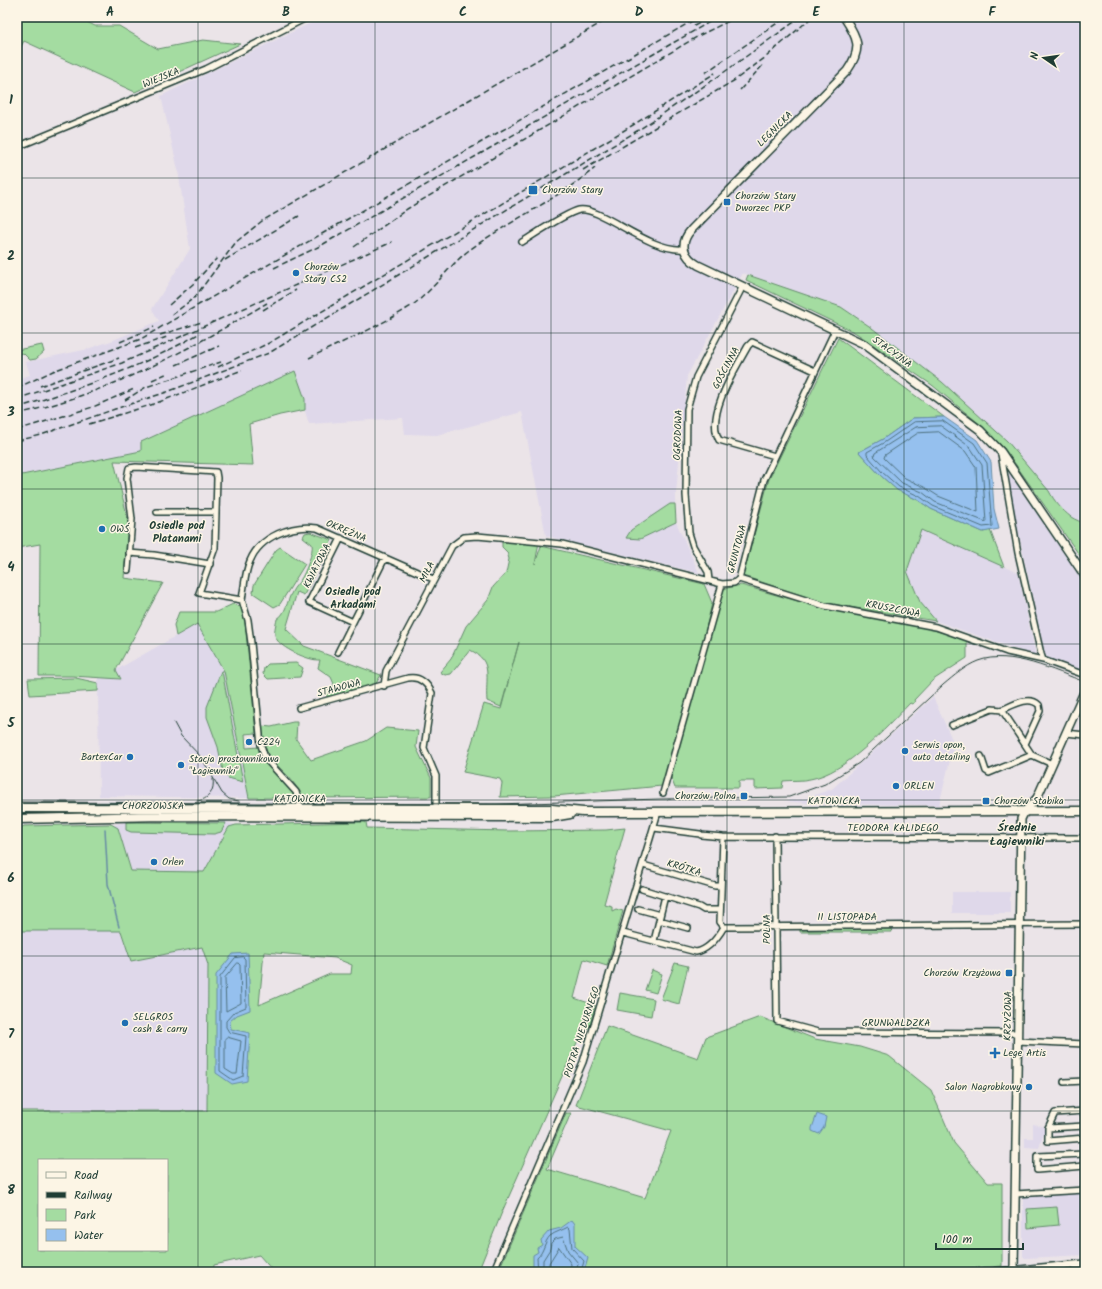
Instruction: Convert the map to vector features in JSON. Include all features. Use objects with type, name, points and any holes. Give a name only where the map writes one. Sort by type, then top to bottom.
[{"type":"main road","name":"KATOWICKA","points":[[17,808],[552,810],[583,812],[1085,811]]},
{"type":"main road","name":"KATOWICKA","points":[[289,817],[552,817],[583,812]]},
{"type":"main road","name":"CHORZOWSKA","points":[[17,819],[163,816],[289,817]]},
{"type":"street","name":"WIEJSKA","points":[[17,147],[206,69],[308,17]]},
{"type":"street","name":"LEGNICKA","points":[[684,249],[684,240],[691,230],[848,70],[858,52],[857,39],[844,17]]},
{"type":"street","points":[[522,242],[580,210],[593,212],[666,249],[684,249]]},
{"type":"street","name":"STACYJNA","points":[[684,249],[687,257],[693,262],[864,344],[980,430],[1001,452],[1085,576]]},
{"type":"street","name":"OGRODOWA","points":[[709,580],[708,572],[693,546],[689,533],[686,488],[687,409],[696,377],[743,286]]},
{"type":"street","name":"GRUNTOWA","points":[[663,792],[722,584],[734,583],[739,579],[763,484],[774,456],[835,330]]},
{"type":"street","name":"GOŚCINNA","points":[[774,456],[719,440],[717,436],[717,416],[720,398],[748,346],[752,342],[815,371]]},
{"type":"street","points":[[1001,452],[1018,553],[1044,660]]},
{"type":"street","points":[[128,570],[132,519],[127,478],[129,468],[136,467],[216,472],[215,548],[200,593],[242,600]]},
{"type":"street","points":[[157,512],[216,512]]},
{"type":"street","name":"OKRĘŻNA","points":[[301,810],[296,792],[265,758],[261,745],[248,620],[242,600],[249,562],[254,553],[264,543],[284,531],[301,526],[318,528],[434,580]]},
{"type":"street","name":"MIŁA","points":[[384,686],[386,671],[452,546],[460,539],[469,536],[562,544],[709,580]]},
{"type":"street","name":"KWIATOWA","points":[[341,538],[309,602],[352,622]]},
{"type":"street","points":[[129,553],[154,555],[210,564]]},
{"type":"street","points":[[338,652],[385,558]]},
{"type":"street","name":"KRUSZCOWA","points":[[739,579],[825,606],[936,627],[1007,652],[1044,660],[1085,675]]},
{"type":"street","points":[[709,580],[722,584]]},
{"type":"street","points":[[384,686],[417,677],[425,683],[432,693],[424,748],[436,776],[436,810]]},
{"type":"street","name":"STAWOWA","points":[[299,708],[384,686]]},
{"type":"street","points":[[1025,811],[1037,798],[1085,690]]},
{"type":"street","points":[[952,725],[992,709],[1002,710],[1027,700],[1035,702],[1039,706],[1040,711],[1025,744]]},
{"type":"street","points":[[1002,710],[1032,755],[1052,764]]},
{"type":"street","points":[[1066,733],[1085,735]]},
{"type":"street","points":[[980,756],[986,771],[989,773],[1032,755]]},
{"type":"street","name":"KRZYŻOWA","points":[[1014,1270],[1020,837],[1021,819],[1025,811]]},
{"type":"street","name":"PIOTRA NIEDURNEGO","points":[[493,1272],[583,1062],[623,933],[658,812]]},
{"type":"street","name":"TEODORA KALIDEGO","points":[[654,828],[723,837],[1085,838]]},
{"type":"street","name":"POLNA","points":[[775,836],[777,1021]]},
{"type":"street","points":[[623,933],[689,950],[700,951],[719,937],[724,927],[720,922],[723,837]]},
{"type":"street","name":"KRÓTKA","points":[[643,865],[715,886],[721,886]]},
{"type":"street","points":[[642,889],[699,906],[704,910],[720,910]]},
{"type":"street","points":[[654,941],[665,896]]},
{"type":"street","points":[[638,909],[688,928]]},
{"type":"street","name":"11 LISTOPADA","points":[[724,927],[1085,924]]},
{"type":"street","name":"GRUNWALDZKA","points":[[777,1021],[818,1032],[1017,1037],[1085,1044]]},
{"type":"street","points":[[1064,1082],[1085,1081]]},
{"type":"street","points":[[1085,1110],[1055,1113],[1048,1128],[1048,1142],[1085,1138]]},
{"type":"street","points":[[1048,1128],[1085,1126]]},
{"type":"street","points":[[1085,1154],[1037,1156],[1037,1170],[1085,1166]]},
{"type":"street","points":[[1015,1194],[1085,1190]]},
{"type":"street","points":[[996,1272],[1085,1264]]},
{"type":"shaded area","points":[[323,17],[1085,17],[1085,525],[1072,518],[1053,500],[1049,491],[942,382],[872,328],[841,307],[743,273],[687,376],[675,504],[670,504],[631,530],[627,538],[640,539],[676,522],[699,573],[546,536],[522,412],[437,435],[405,434],[403,418],[309,424],[294,375],[142,451],[17,476],[17,379],[30,375],[26,362],[84,350],[111,341],[159,321],[152,309],[190,249],[178,170],[161,96]]},
{"type":"shaded area","points":[[1010,474],[1085,585],[1084,672],[1048,659],[1045,654],[1006,475]]},
{"type":"shaded area","points":[[921,530],[1018,573],[1036,656],[936,621],[920,602],[907,571]]},
{"type":"shaded area","points":[[197,624],[224,671],[249,798],[99,796],[98,678],[120,679],[116,670]]},
{"type":"shaded area","points":[[933,697],[954,744],[939,805],[821,804],[784,801],[803,799],[832,789]]},
{"type":"shaded area","points":[[126,822],[226,822],[235,825],[229,827],[204,872],[131,871],[119,831],[114,825]]},
{"type":"shaded area","points":[[952,892],[1010,892],[1010,913],[952,913]]},
{"type":"shaded area","points":[[17,931],[121,931],[131,961],[203,947],[208,964],[207,1111],[17,1111]]},
{"type":"shaded area","points":[[1033,1124],[1046,1127],[1039,1148],[1025,1147],[1025,1138],[1033,1138]]},
{"type":"shaded area","points":[[1081,1193],[1082,1197],[1085,1197],[1085,1255],[1025,1258],[1023,1256],[1023,1197]]},
{"type":"green space","points":[[17,17],[77,17],[95,26],[119,26],[158,49],[203,40],[240,44],[135,92],[24,41],[17,54]]},
{"type":"green space","points":[[748,275],[841,307],[872,328],[942,382],[1007,441],[1049,491],[1061,508],[1071,517],[1085,525],[1085,563],[1004,448],[982,426],[932,385],[856,333],[746,280]]},
{"type":"green space","points":[[838,338],[944,417],[913,418],[883,439],[859,452],[880,475],[897,490],[918,500],[931,509],[983,532],[990,530],[1004,567],[921,530],[907,571],[920,602],[936,621],[825,603],[743,576],[769,479]]},
{"type":"green space","points":[[42,345],[44,352],[36,359],[30,360],[23,353],[17,354],[17,350]]},
{"type":"green space","points":[[295,371],[305,399],[305,410],[280,415],[249,424],[253,465],[114,461],[128,520],[124,578],[163,583],[116,670],[121,679],[72,676],[39,676],[40,544],[17,548],[17,476],[141,451],[141,442]]},
{"type":"green space","points":[[670,504],[675,504],[676,522],[640,539],[626,538],[631,530]]},
{"type":"green space","points":[[310,532],[332,540],[304,595],[297,592],[286,629],[304,646],[381,675],[375,685],[327,698],[326,690],[332,688],[334,684],[331,677],[318,668],[320,660],[302,656],[289,650],[279,642],[275,633],[277,619],[284,611],[293,590],[303,576],[309,562],[312,552],[312,544],[303,537],[305,533]]},
{"type":"green space","points":[[502,542],[539,542],[535,564],[541,546],[704,584],[712,603],[703,641],[662,786],[554,796],[500,797],[502,783],[500,779],[463,772],[484,704],[501,709],[519,642],[501,707],[487,701],[487,671],[478,654],[470,650],[451,674],[445,675],[440,672],[451,659],[466,626],[488,600],[493,587],[506,573],[509,559],[507,552],[502,547]]},
{"type":"green space","points":[[280,547],[305,564],[280,604],[274,607],[253,593],[254,585],[276,550]]},
{"type":"green space","points":[[741,585],[822,608],[907,622],[967,640],[967,658],[933,680],[914,700],[915,702],[912,704],[910,703],[889,725],[851,759],[824,775],[807,780],[783,781],[782,788],[755,789],[755,781],[739,781],[739,788],[675,788],[670,775],[723,589]]},
{"type":"green space","points":[[233,604],[240,606],[244,612],[256,733],[245,734],[246,748],[259,747],[264,760],[297,798],[249,798],[224,671],[197,624],[176,636],[174,625],[179,612],[216,612]]},
{"type":"green space","points":[[296,663],[303,668],[300,677],[268,679],[263,674],[264,668],[268,664]]},
{"type":"green space","points":[[221,671],[243,782],[228,778],[223,771],[218,747],[207,717],[207,707]]},
{"type":"green space","points":[[76,678],[98,683],[98,691],[30,695],[28,679]]},
{"type":"green space","points":[[297,722],[296,739],[311,760],[366,741],[386,728],[418,731],[416,747],[431,778],[431,797],[305,798],[289,777],[272,760],[264,747],[262,726],[271,727]]},
{"type":"green space","points":[[126,822],[226,823],[221,832],[214,834],[131,832],[126,830]]},
{"type":"green space","points":[[366,822],[367,828],[509,831],[606,830],[625,828],[604,904],[612,906],[612,911],[616,909],[623,911],[607,966],[584,959],[574,998],[595,1005],[590,1026],[579,1038],[502,1212],[478,1272],[274,1272],[259,1255],[214,1265],[213,1272],[17,1272],[17,1111],[207,1111],[208,965],[202,947],[131,961],[121,931],[17,931],[17,830],[24,826],[111,824],[118,828],[131,871],[204,872],[229,827],[236,825]],"holes":[[[264,952],[335,958],[352,965],[351,974],[330,974],[259,1005]]]},
{"type":"green space","points":[[891,929],[892,932],[800,932],[800,930]]},
{"type":"green space","points":[[675,963],[688,966],[679,1004],[661,999]]},
{"type":"green space","points":[[652,970],[662,974],[656,993],[645,990]]},
{"type":"green space","points":[[620,993],[654,999],[651,1016],[617,1010]]},
{"type":"green space","points":[[760,1017],[815,1039],[860,1047],[889,1056],[931,1090],[954,1143],[988,1183],[1002,1183],[1002,1266],[913,1272],[498,1272],[566,1113],[571,1113],[547,1169],[645,1198],[671,1131],[576,1105],[607,1026],[698,1058],[706,1037]]},
{"type":"green space","points":[[1057,1207],[1059,1225],[1028,1228],[1027,1209]]},
{"type":"water","points":[[944,417],[977,440],[991,462],[994,509],[999,529],[983,532],[931,509],[918,500],[897,490],[880,475],[859,452],[883,439],[913,418]]},
{"type":"water","points":[[248,953],[250,1010],[237,1015],[230,1021],[231,1029],[250,1033],[247,1081],[232,1084],[216,1073],[216,975],[233,954]]},
{"type":"water","points":[[817,1114],[826,1117],[824,1127],[819,1134],[812,1131]]},
{"type":"water","points":[[572,1220],[575,1224],[575,1246],[588,1258],[584,1272],[535,1272],[533,1269],[533,1255],[538,1252],[537,1248],[542,1245],[541,1240],[549,1231],[561,1228]]},
{"type":"waterway","points":[[105,829],[108,884],[119,927]]},
{"type":"tram line","points":[[17,802],[496,804],[789,797],[825,784],[859,763],[943,685],[964,668],[978,661],[991,658],[1018,659],[1046,667],[1085,682]]},
{"type":"tram line","points":[[174,723],[181,736],[201,757],[222,793],[229,799],[239,801]]},
{"type":"tram line","points":[[197,801],[205,799],[210,794],[213,787],[213,779]]},
{"type":"railway","points":[[172,315],[195,297],[236,242],[262,221],[611,17]]},
{"type":"railway","points":[[17,388],[53,371],[141,339],[699,17]]},
{"type":"railway","points":[[694,26],[710,17]]},
{"type":"railway","points":[[274,268],[320,246],[718,17]]},
{"type":"railway","points":[[354,247],[407,209],[700,35],[737,17]]},
{"type":"railway","points":[[705,73],[786,17]]},
{"type":"railway","points":[[17,441],[41,435],[167,392],[269,353],[637,131],[716,78],[801,17]]},
{"type":"railway","points":[[583,170],[735,80],[766,57],[812,17]]},
{"type":"railway","points":[[740,90],[763,65]]},
{"type":"railway","points":[[218,367],[269,343],[633,125],[715,73]]},
{"type":"railway","points":[[309,358],[376,326],[414,304],[428,292],[468,251],[580,180],[595,168]]},
{"type":"railway","points":[[225,260],[299,216]]},
{"type":"railway","points":[[17,399],[122,363],[392,242]]},
{"type":"railway","points":[[169,305],[193,284],[217,258]]},
{"type":"railway","points":[[263,310],[296,290]]},
{"type":"railway","points":[[17,414],[52,405],[85,394],[147,369],[177,354],[267,303]]},
{"type":"railway","points":[[160,335],[202,322]]},
{"type":"railway","points":[[120,342],[154,327]]},
{"type":"railway","points":[[17,408],[111,376],[156,356],[200,333]]},
{"type":"railway","points":[[135,348],[167,337]]},
{"type":"railway","points":[[176,365],[219,346]]},
{"type":"railway","points":[[40,386],[119,358]]},
{"type":"railway","points":[[125,400],[146,387],[221,362]]},
{"type":"railway","points":[[89,424],[154,404],[242,370]]},
{"type":"railway","points":[[152,380],[168,373]]},
{"type":"railway","points":[[17,430],[93,407],[134,389]]},
{"type":"place","name":"Chorzów Stary","points":[[533,190]]},
{"type":"place","name":"Chorzów Stary Dworzec PKP","points":[[727,202]]},
{"type":"place","name":"Chorzów Stary CS2","points":[[296,273]]},
{"type":"place","name":"OWŚ","points":[[102,529]]},
{"type":"place","name":"C224","points":[[249,742]]},
{"type":"place","name":"Serwis opon, auto detailing","points":[[905,751]]},
{"type":"place","name":"BartexCar","points":[[130,757]]},
{"type":"place","name":"Stacja prostownikowa \"Łagiewniki\"","points":[[181,765]]},
{"type":"place","name":"ORLEN","points":[[896,786]]},
{"type":"place","name":"Chorzów Polna","points":[[744,796]]},
{"type":"place","name":"Chorzów Stabika","points":[[986,801]]},
{"type":"place","name":"Orlen","points":[[154,862]]},
{"type":"place","name":"Chorzów Krzyżowa","points":[[1009,973]]},
{"type":"place","name":"SELGROS cash & carry","points":[[125,1023]]},
{"type":"place","name":"Lege Artis","points":[[995,1053]]},
{"type":"place","name":"Salon Nagrobkowy","points":[[1029,1087]]},
{"type":"district","name":"Osiedle pod Platanami","points":[[177,532]]},
{"type":"district","name":"Osiedle pod Arkadami","points":[[353,598]]},
{"type":"district","name":"Średnie Łagiewniki","points":[[1017,834]]}]
